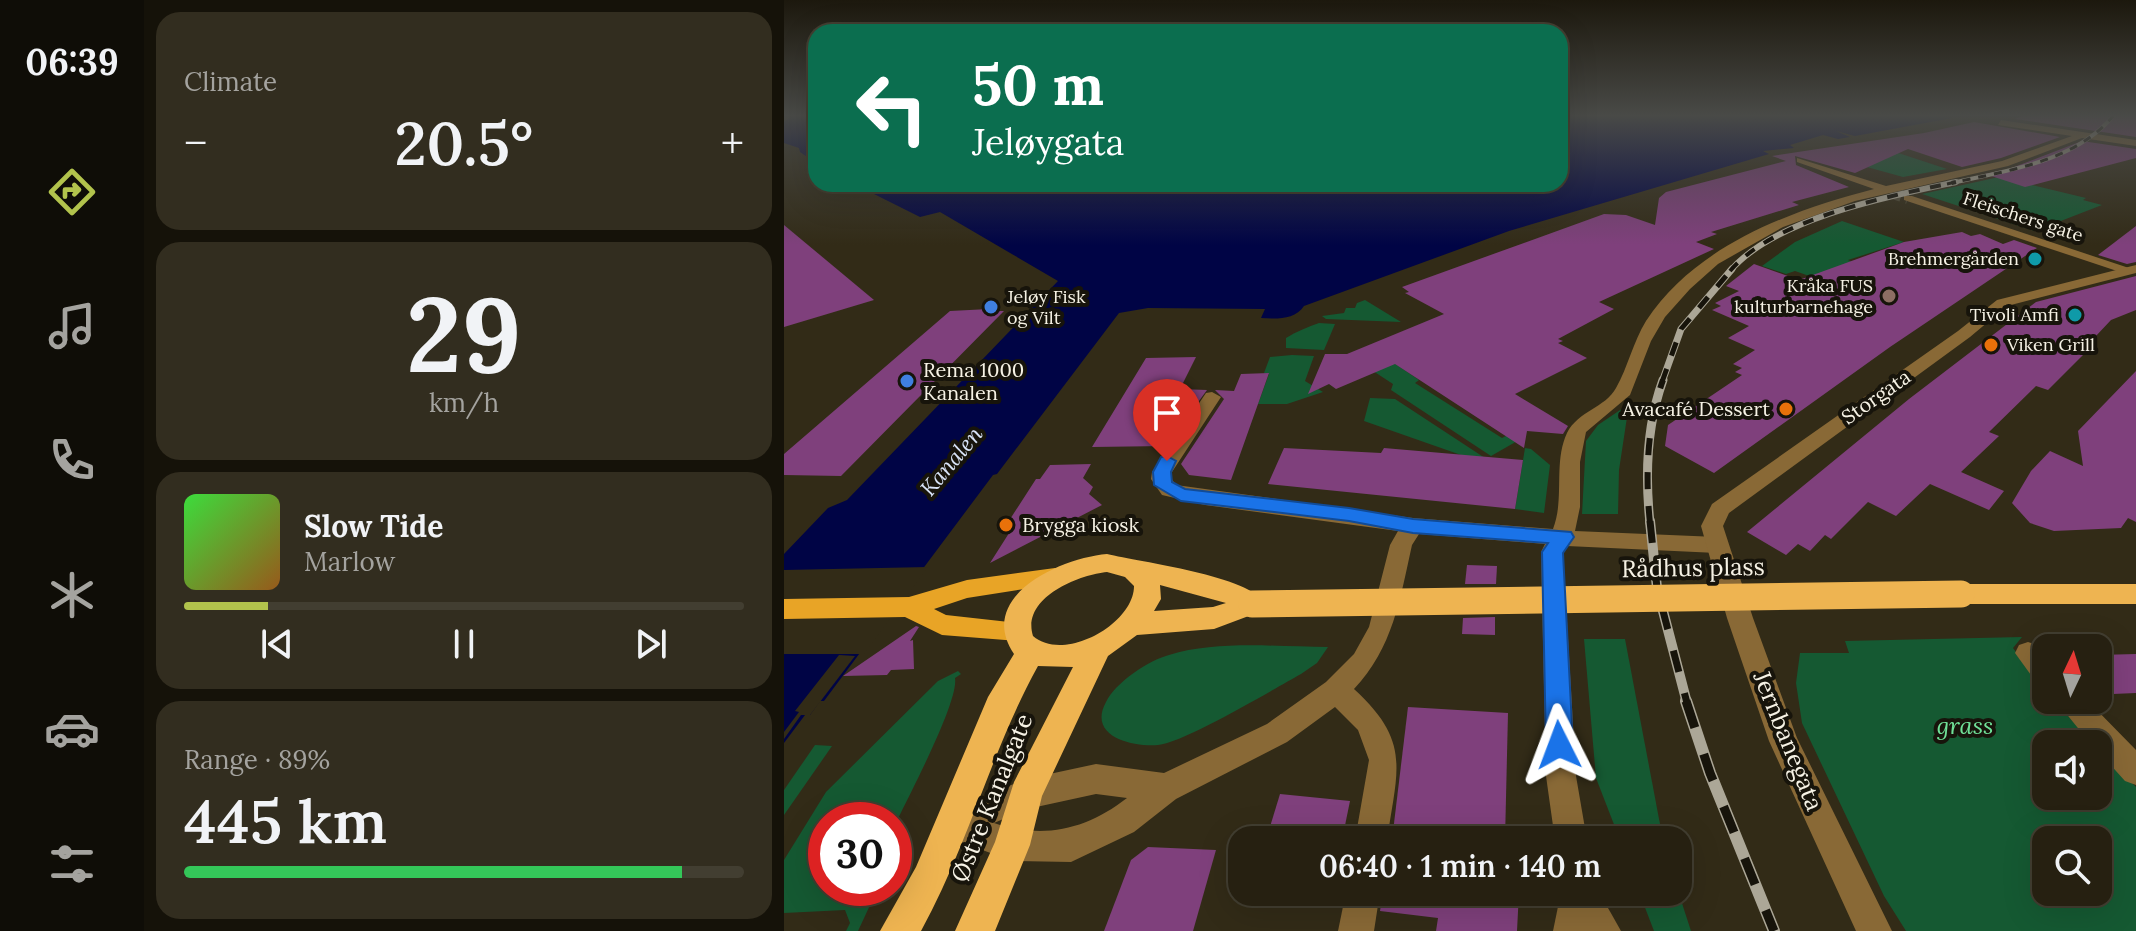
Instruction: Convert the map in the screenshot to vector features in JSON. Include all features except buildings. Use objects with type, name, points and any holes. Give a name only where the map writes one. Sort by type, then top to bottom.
[{"type":"highway","points":[[1090,564],[1123,564],[1135,570],[1145,580],[1148,593],[1145,608],[1134,624],[1096,650],[1060,658],[1024,641],[1023,608],[1042,586],[1055,577],[1090,564]]},
{"type":"highway","name":"Rådhus plass","points":[[1135,570],[1223,589],[1252,604]]},
{"type":"highway","name":"Rådhus plass","points":[[1134,624],[1214,618],[1252,604],[2136,594]]},
{"type":"highway","name":"Østre Kanalgate","points":[[900,931],[929,880],[953,824],[1024,641]]},
{"type":"highway","name":"Østre Kanalgate","points":[[975,931],[1012,845],[1026,794],[1096,650]]},
{"type":"main road","points":[[784,609],[909,607],[967,589],[1055,577]]},
{"type":"main road","points":[[909,607],[942,625],[1024,641]]},
{"type":"street","points":[[1569,826],[1561,776],[1552,552],[1564,537],[1569,518],[1572,449],[1576,434],[1589,417],[1617,400],[1657,317],[1689,280],[1743,242],[1778,224],[1887,191],[2024,158]]},
{"type":"street","points":[[1800,160],[1887,191]]},
{"type":"street","name":"Fleischers gate","points":[[1908,198],[2132,269]]},
{"type":"street","name":"Storgata","points":[[1717,545],[1712,526],[1720,509],[1964,334],[2002,303],[2132,269]]},
{"type":"street","points":[[1212,397],[1162,472],[1163,485],[1169,490],[1205,498],[1413,526],[1717,545]]},
{"type":"street","points":[[953,824],[1012,845],[1071,846],[1123,821],[1165,788],[1277,733],[1336,690],[1363,662],[1381,628],[1401,545],[1413,526]]},
{"type":"street","name":"Jernbanegata","points":[[1717,545],[1784,741],[1830,845],[1874,931]]},
{"type":"street","points":[[2028,653],[2032,658]]},
{"type":"street","points":[[1336,690],[1370,722],[1384,760],[1373,826]]},
{"type":"street","points":[[2082,714],[2136,771]]},
{"type":"street","points":[[953,824],[1026,794],[1096,779],[1165,788]]},
{"type":"street","points":[[1356,931],[1360,906]]},
{"type":"street","points":[[1571,931],[1576,906]]},
{"type":"street","points":[[1588,906],[1603,931]]},
{"type":"green space","points":[[1860,158],[1915,158],[1947,169],[1903,177],[1856,164]]},
{"type":"green space","points":[[1999,177],[2086,198],[2083,200],[2102,205],[2035,231],[1922,194]]},
{"type":"green space","points":[[1842,221],[1904,242],[1848,260],[1864,268],[1835,285],[1795,271],[1786,274],[1762,266],[1795,242]]},
{"type":"green space","points":[[1365,300],[1401,322],[1326,319],[1322,316],[1344,313],[1346,308],[1355,308],[1357,303]]},
{"type":"green space","points":[[1319,323],[1335,324],[1324,350],[1286,348],[1286,338]]},
{"type":"green space","points":[[1369,346],[1419,380],[1415,383],[1502,438],[1510,434],[1519,440],[1491,456],[1391,390],[1393,384],[1370,369]]},
{"type":"green space","points":[[1314,356],[1305,381],[1323,392],[1287,404],[1258,404],[1269,374],[1264,373],[1270,357]]},
{"type":"green space","points":[[1370,398],[1395,399],[1488,460],[1481,462],[1364,421]]},
{"type":"green space","points":[[1629,404],[1619,470],[1618,514],[1582,514],[1586,441],[1598,425]]},
{"type":"green space","points":[[1525,448],[1531,449],[1550,465],[1544,513],[1515,509]]},
{"type":"green space","name":"grass","points":[[2022,637],[2013,648],[2032,674],[2032,714],[2066,714],[2081,730],[2032,730],[2032,810],[2112,810],[2112,762],[2136,787],[2136,931],[1906,931],[1884,896],[1802,723],[1796,683],[1800,653],[1849,653],[1845,641]]},
{"type":"green space","points":[[1584,639],[1625,639],[1660,826],[1615,826],[1596,778]]},
{"type":"green space","points":[[1207,647],[1328,647],[1317,663],[1301,674],[1171,742],[1148,745],[1126,742],[1108,732],[1103,724],[1106,702],[1117,687],[1133,673],[1161,658]]},
{"type":"green space","points":[[958,671],[961,674],[955,678],[941,728],[906,802],[820,802],[826,792],[938,681]]},
{"type":"green space","points":[[815,745],[832,746],[784,815],[784,790]]},
{"type":"green space","points":[[808,821],[808,906],[870,906],[858,931],[846,931],[850,923],[845,910],[784,913],[784,860]]},
{"type":"green space","points":[[1644,906],[1683,906],[1691,931],[1654,931]]},
{"type":"water","name":"Kanalen","points":[[1568,158],[1754,158],[1509,231],[1304,306],[1296,314],[1285,318],[1261,318],[1265,309],[1148,308],[1119,313],[824,701],[820,701],[810,715],[805,715],[784,743],[784,554],[828,508],[847,500],[1058,281],[940,212],[920,217],[870,192],[1568,192]]},
{"type":"pier","points":[[928,567],[864,654],[784,654],[784,570]]},
{"type":"pier","points":[[839,655],[855,656],[810,715],[801,715],[784,739],[784,732],[799,712],[795,711]]},
{"type":"tunnel","points":[[1890,192],[1908,198]]},
{"type":"railway","points":[[1947,184],[2048,158]]},
{"type":"railway","points":[[1731,270],[1750,253],[1804,223],[1867,202],[1956,182]]},
{"type":"railway","points":[[1662,382],[1681,329],[1731,270]]},
{"type":"railway","points":[[1650,523],[1649,450],[1663,380]]},
{"type":"railway","points":[[1650,521],[1657,588],[1687,703]]},
{"type":"railway","points":[[1686,701],[1710,773],[1774,931]]},
{"type":"place","name":"Brehmergården","points":[[2035,259]]},
{"type":"place","name":"Kråka FUS kulturbarnehage","points":[[1889,296]]},
{"type":"place","name":"Jeløy Fisk og Vilt","points":[[991,307]]},
{"type":"place","name":"Tivoli Amfi","points":[[2075,315]]},
{"type":"place","name":"Viken Grill","points":[[1991,345]]},
{"type":"place","name":"Rema 1000 Kanalen","points":[[907,381]]},
{"type":"place","name":"Avacafé Dessert","points":[[1786,409]]},
{"type":"place","name":"Brygga kiosk","points":[[1006,525]]},
{"type":"route","points":[[1167,461],[1162,472],[1163,485],[1181,495],[1349,515],[1413,526],[1564,537],[1552,552],[1559,745]]}]
